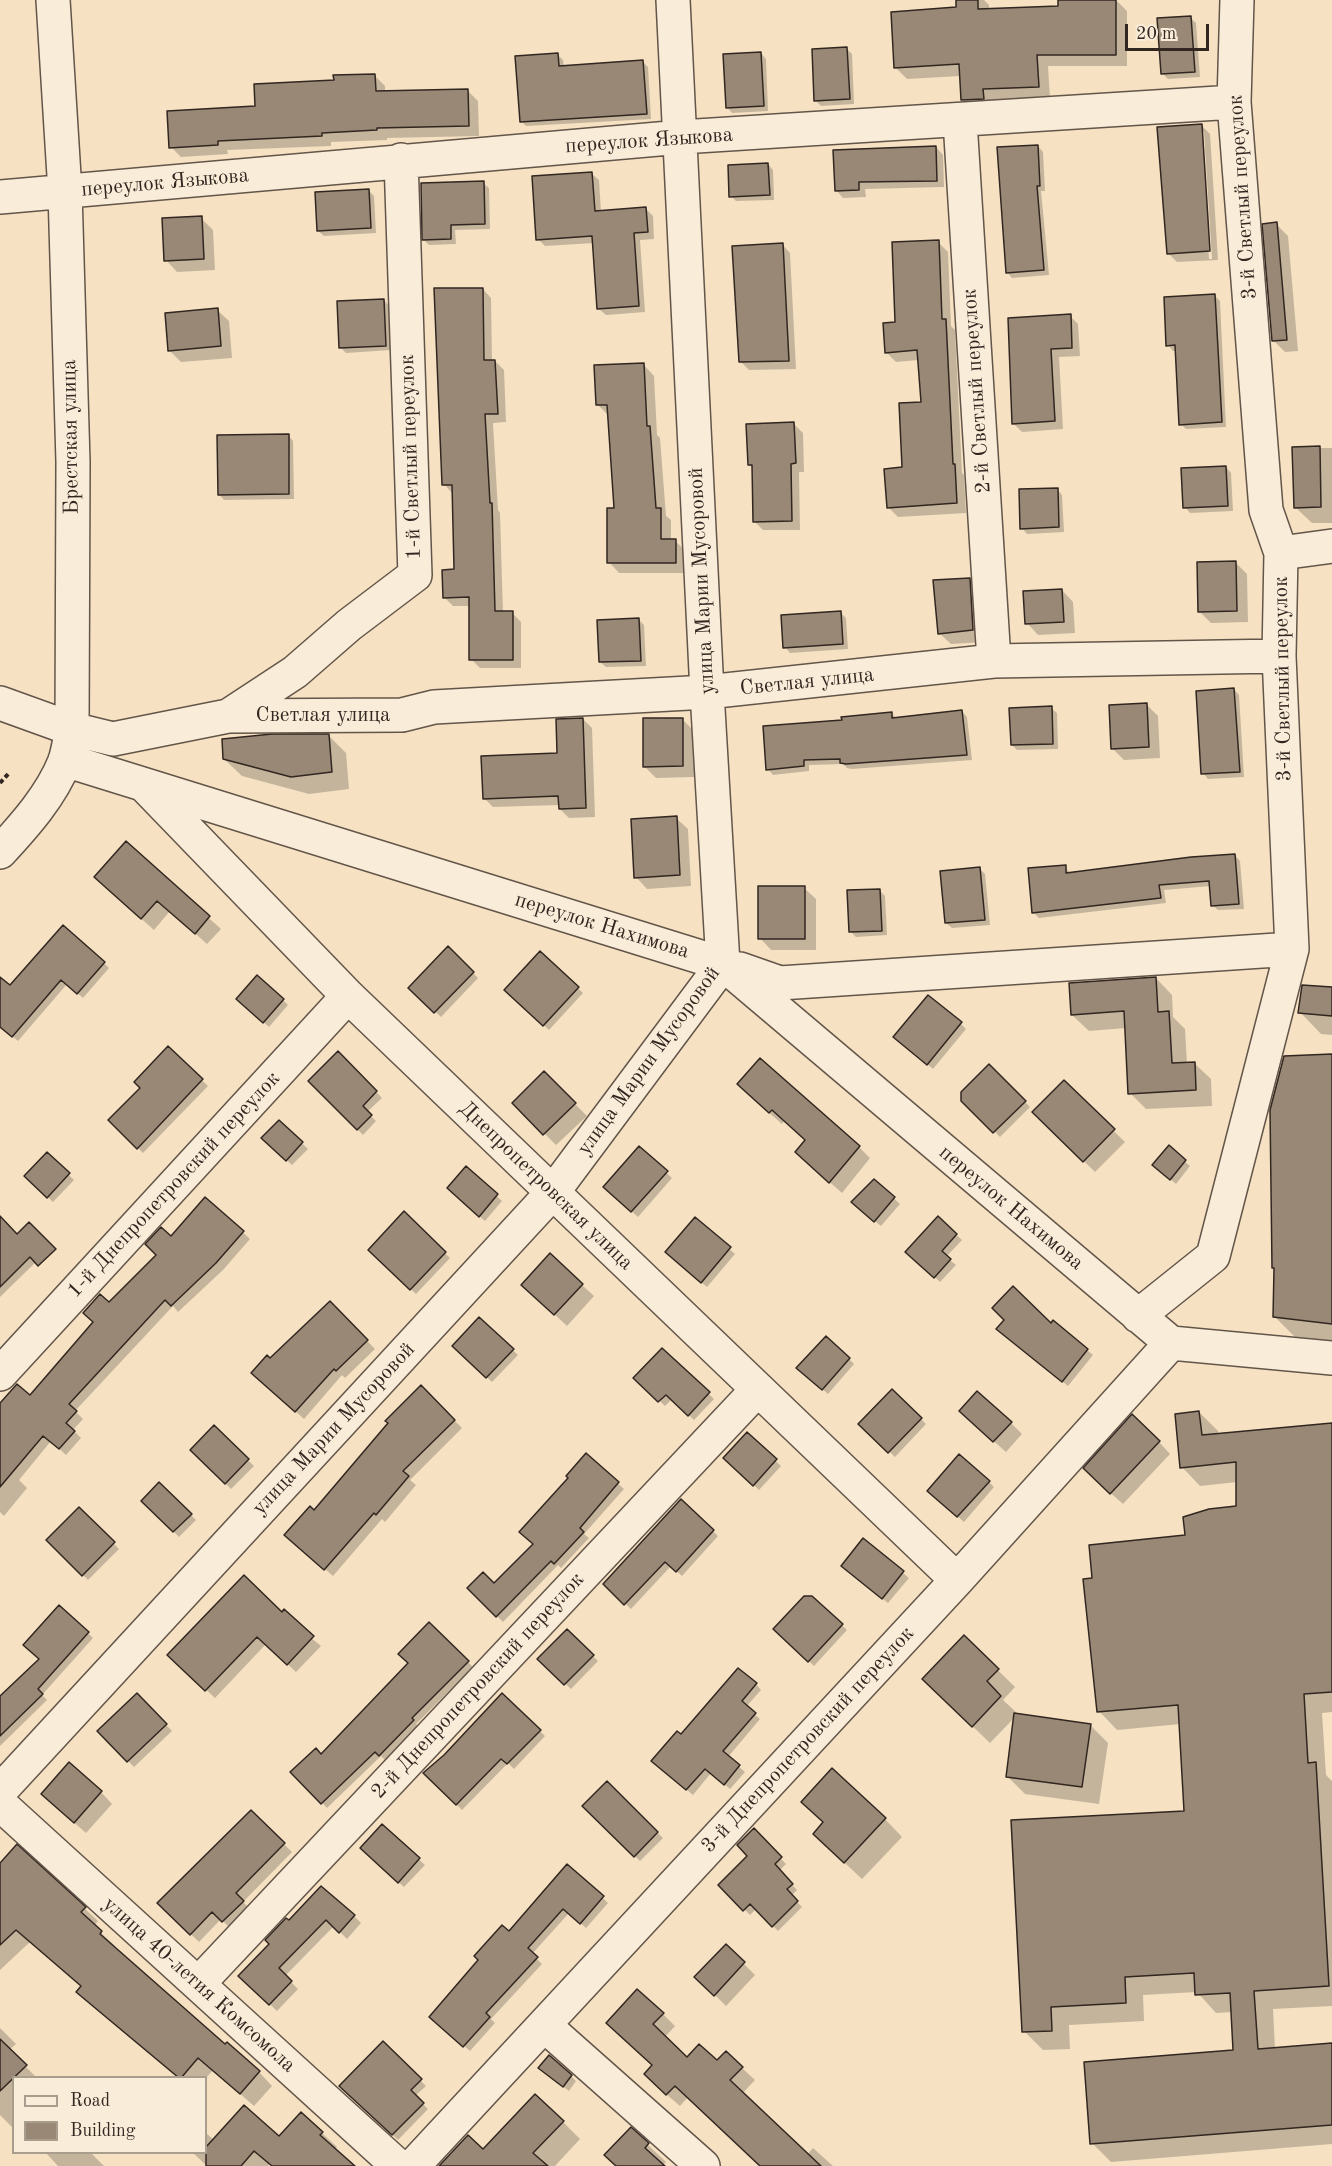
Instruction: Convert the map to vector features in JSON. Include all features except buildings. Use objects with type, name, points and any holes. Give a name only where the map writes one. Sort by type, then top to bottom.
[{"type":"street","name":"Брестская улица","points":[[0,852],[23,827],[44,798],[65,760],[72,729],[73,462],[65,192],[53,0]]},
{"type":"street","name":"улица Марии Мусоровой","points":[[0,1791],[553,1192],[723,963],[707,692],[673,0]]},
{"type":"street","name":"3-й Светлый переулок","points":[[1138,1316],[1213,1256],[1293,949],[1279,656],[1281,553],[1266,510],[1234,102],[1237,0]]},
{"type":"street","name":"переулок Языкова","points":[[0,197],[681,137],[1234,102]]},
{"type":"street","name":"2-й Светлый переулок","points":[[960,121],[994,661]]},
{"type":"street","name":"1-й Светлый переулок","points":[[0,703],[72,729],[113,739],[228,716],[295,672],[349,625],[415,575],[401,160]]},
{"type":"street","points":[[1281,553],[1332,546]]},
{"type":"street","name":"Светлая улица","points":[[228,716],[402,715],[435,707],[707,692],[994,661],[1279,656]]},
{"type":"street","name":"переулок Нахимова","points":[[65,760],[723,963],[1138,1316]]},
{"type":"street","name":"Днепропетровская улица","points":[[143,784],[348,996],[957,1580]]},
{"type":"street","points":[[723,963],[780,983],[1293,949]]},
{"type":"street","name":"1-й Днепропетровский переулок","points":[[0,1374],[348,996]]},
{"type":"street","points":[[1138,1316],[1171,1343],[1332,1359]]},
{"type":"street","name":"3-й Днепропетровский переулок","points":[[413,2166],[957,1580],[1171,1343]]},
{"type":"street","name":"2-й Днепропетровский переулок","points":[[198,1984],[758,1389]]},
{"type":"street","name":"улица 40-летия Комсомола","points":[[0,1804],[398,2166]]},
{"type":"street","points":[[544,2025],[703,2166]]},
{"type":"path","points":[[0,783],[10,772]]}]
